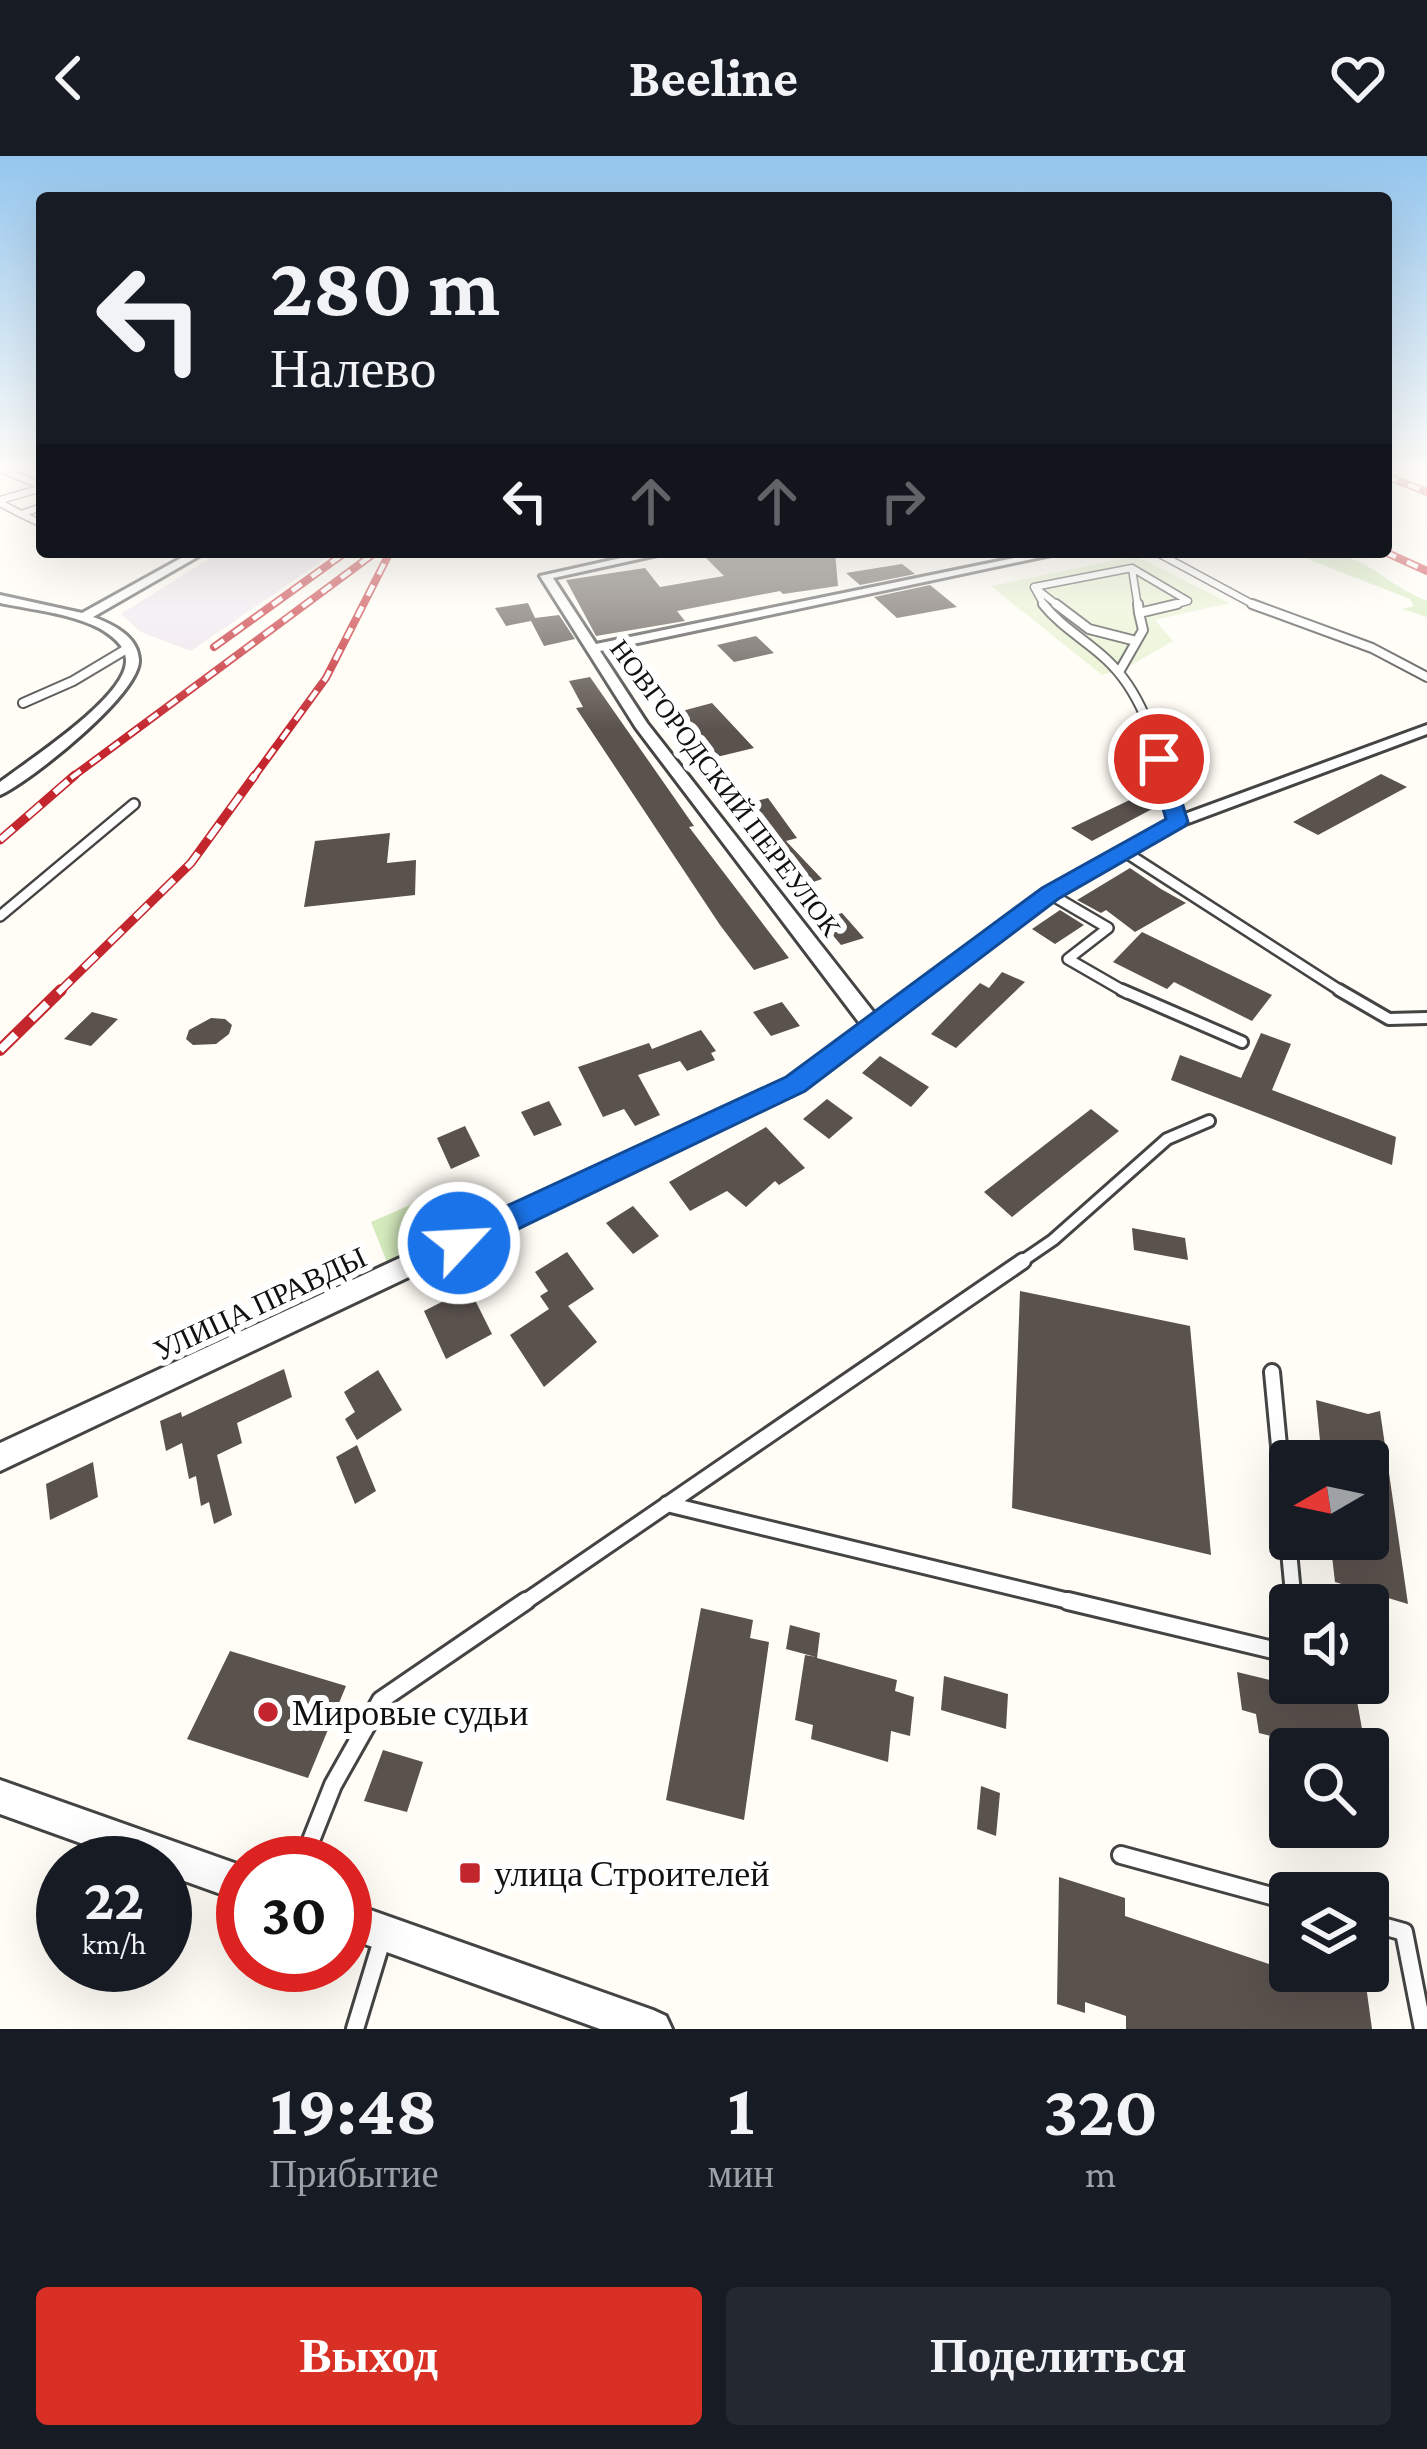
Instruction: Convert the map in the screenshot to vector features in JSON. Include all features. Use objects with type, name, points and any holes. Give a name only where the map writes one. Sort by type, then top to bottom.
[{"type":"street","points":[[82,618],[189,558]]},
{"type":"street","name":"НОВГОРОДСКИЙ ПЕРЕУЛОК","points":[[636,558],[546,577],[641,725],[871,1023]]},
{"type":"street","points":[[592,649],[1030,558]]},
{"type":"street","points":[[0,598],[82,618],[130,647],[133,659],[121,692],[0,790]]},
{"type":"street","name":"УЛИЦА ПРАВДЫ","points":[[0,1457],[796,1084],[871,1023],[1050,893],[1122,850],[1177,822],[1427,729]]},
{"type":"street","points":[[0,1797],[216,1874]]},
{"type":"street","points":[[372,1928],[653,2029]]},
{"type":"lane","points":[[1167,558],[1268,613],[1372,648],[1427,677]]},
{"type":"lane","points":[[1034,586],[1132,568],[1188,601],[1139,613]]},
{"type":"lane","points":[[1119,672],[1143,629],[1132,568]]},
{"type":"lane","points":[[1034,586],[1089,629],[1136,641]]},
{"type":"lane","points":[[1034,586],[1041,607],[1119,672],[1150,728],[1177,822]]},
{"type":"lane","points":[[22,703],[73,681],[130,647]]},
{"type":"lane","points":[[0,916],[134,805]]},
{"type":"lane","points":[[1122,850],[1359,1003],[1389,1019],[1427,1018]]},
{"type":"lane","points":[[1050,893],[1108,928],[1068,958],[1132,996],[1243,1042]]},
{"type":"lane","points":[[313,1836],[333,1785],[381,1700],[1053,1240],[1167,1139],[1209,1121]]},
{"type":"lane","points":[[1272,1372],[1292,1584]]},
{"type":"lane","points":[[667,1504],[1269,1649]]},
{"type":"lane","points":[[1121,1856],[1269,1895]]},
{"type":"lane","points":[[1389,1928],[1404,1932],[1423,2029]]},
{"type":"lane","points":[[355,2029],[385,1932]]},
{"type":"shaded area","points":[[210,558],[326,558],[191,651],[141,632],[121,614]]},
{"type":"green space","points":[[1139,558],[1229,603],[1155,620],[1173,641],[1130,666],[1102,675],[991,586]]},
{"type":"green space","points":[[1306,558],[1359,562],[1427,601],[1427,617],[1402,609],[1414,606],[1410,599]]},
{"type":"green space","points":[[424,1199],[440,1238],[387,1262],[371,1222]]},
{"type":"building","points":[[706,558],[836,558],[838,586],[780,591],[677,611],[685,621],[596,636],[566,580],[645,568],[660,587],[724,576]]},
{"type":"building","points":[[902,564],[915,574],[860,585],[846,573]]},
{"type":"building","points":[[930,585],[957,607],[897,618],[874,597]]},
{"type":"building","points":[[528,603],[535,618],[559,615],[575,639],[544,646],[531,621],[506,626],[495,608]]},
{"type":"building","points":[[756,636],[774,653],[734,662],[717,645]]},
{"type":"building","points":[[590,677],[694,826],[689,827],[789,958],[754,970],[720,925],[576,708],[583,707],[569,681]]},
{"type":"building","points":[[656,678],[682,711],[712,703],[754,748],[700,761],[631,683]]},
{"type":"building","points":[[1381,774],[1407,787],[1318,835],[1293,822]]},
{"type":"building","points":[[1136,797],[1154,808],[1092,841],[1071,828]]},
{"type":"building","points":[[768,798],[797,838],[786,841],[822,879],[796,888],[733,807]]},
{"type":"building","points":[[390,833],[387,863],[416,860],[415,895],[304,907],[315,841]]},
{"type":"building","points":[[1130,868],[1186,903],[1135,932],[1106,910],[1101,913],[1077,900]]},
{"type":"building","points":[[1060,910],[1084,925],[1055,944],[1032,929]]},
{"type":"building","points":[[842,913],[864,938],[841,945],[820,920]]},
{"type":"building","points":[[1142,932],[1272,995],[1252,1021],[1174,982],[1167,989],[1113,962]]},
{"type":"building","points":[[1002,972],[1025,982],[956,1048],[931,1034],[980,983],[989,988]]},
{"type":"building","points":[[782,1002],[800,1026],[771,1036],[753,1012]]},
{"type":"building","points":[[92,1012],[118,1019],[91,1046],[64,1039]]},
{"type":"building","points":[[211,1018],[232,1025],[229,1034],[216,1044],[193,1045],[186,1039],[189,1030]]},
{"type":"building","points":[[701,1030],[716,1051],[711,1053],[715,1060],[687,1071],[680,1061],[638,1075],[660,1115],[635,1126],[624,1109],[603,1117],[578,1067],[649,1043],[652,1049]]},
{"type":"building","points":[[1261,1033],[1291,1044],[1272,1090],[1396,1137],[1392,1165],[1171,1080],[1180,1055],[1241,1078]]},
{"type":"building","points":[[880,1056],[929,1087],[911,1107],[862,1073]]},
{"type":"building","points":[[827,1099],[853,1118],[829,1139],[803,1119]]},
{"type":"building","points":[[549,1101],[562,1125],[534,1136],[521,1112]]},
{"type":"building","points":[[1091,1109],[1119,1131],[1012,1217],[984,1192]]},
{"type":"building","points":[[465,1126],[480,1156],[451,1169],[437,1138]]},
{"type":"building","points":[[766,1127],[805,1168],[779,1185],[775,1181],[746,1207],[727,1191],[690,1211],[669,1182]]},
{"type":"building","points":[[633,1206],[659,1236],[633,1254],[606,1223]]},
{"type":"building","points":[[1132,1228],[1185,1238],[1188,1260],[1134,1250]]},
{"type":"building","points":[[567,1252],[594,1289],[568,1306],[597,1342],[544,1387],[510,1335],[549,1309],[540,1296],[548,1291],[535,1272]]},
{"type":"building","points":[[469,1288],[492,1334],[446,1359],[424,1311]]},
{"type":"building","points":[[1020,1291],[1190,1326],[1211,1555],[1012,1508]]},
{"type":"building","points":[[284,1369],[292,1397],[237,1423],[242,1443],[217,1455],[232,1515],[214,1524],[209,1502],[201,1506],[196,1476],[189,1479],[182,1443],[166,1451],[160,1421],[181,1412],[182,1417]]},
{"type":"building","points":[[378,1370],[402,1410],[357,1440],[345,1419],[355,1412],[344,1392]]},
{"type":"building","points":[[1316,1400],[1368,1414],[1380,1411],[1384,1440],[1320,1440]]},
{"type":"building","points":[[357,1445],[376,1491],[355,1504],[336,1457]]},
{"type":"building","points":[[93,1462],[98,1497],[50,1520],[46,1484]]},
{"type":"building","points":[[1389,1473],[1408,1604],[1389,1598],[1389,1584],[1335,1582],[1332,1560],[1389,1560]]},
{"type":"building","points":[[701,1608],[753,1620],[750,1638],[769,1642],[744,1820],[666,1800]]},
{"type":"building","points":[[790,1625],[820,1633],[817,1658],[897,1680],[895,1691],[914,1697],[910,1736],[891,1731],[888,1762],[811,1739],[813,1725],[795,1720],[805,1655],[816,1657],[786,1649]]},
{"type":"building","name":"Мировые судьи","points":[[230,1651],[346,1686],[308,1778],[187,1739]]},
{"type":"building","points":[[1237,1672],[1269,1680],[1269,1704],[1358,1704],[1362,1728],[1269,1728],[1269,1736],[1259,1733],[1256,1714],[1242,1710]]},
{"type":"building","points":[[944,1676],[1008,1694],[1006,1729],[941,1710]]},
{"type":"building","points":[[383,1750],[423,1762],[407,1812],[364,1801]]},
{"type":"building","points":[[981,1786],[1000,1793],[996,1836],[977,1829]]},
{"type":"building","points":[[1059,1877],[1125,1898],[1125,1916],[1269,1964],[1269,1992],[1367,1992],[1372,2029],[1126,2029],[1126,2016],[1085,2002],[1085,2013],[1057,2004]]},
{"type":"railway","points":[[1395,556],[1427,571]]},
{"type":"railway","points":[[214,647],[338,558]]},
{"type":"railway","points":[[75,775],[368,558]]},
{"type":"railway","points":[[253,778],[326,678],[387,558]]},
{"type":"railway","points":[[0,840],[75,775]]},
{"type":"railway","points":[[71,778],[75,775]]},
{"type":"railway","points":[[58,993],[191,863],[255,775]]},
{"type":"railway","points":[[0,1050],[61,990]]},
{"type":"place","name":"Мировые судьи","points":[[268,1712]]},
{"type":"place","name":"улица Строителей","points":[[470,1873]]},
{"type":"route","points":[[459,1243],[796,1084],[871,1023],[1050,893],[1177,822],[1159,759]]}]
